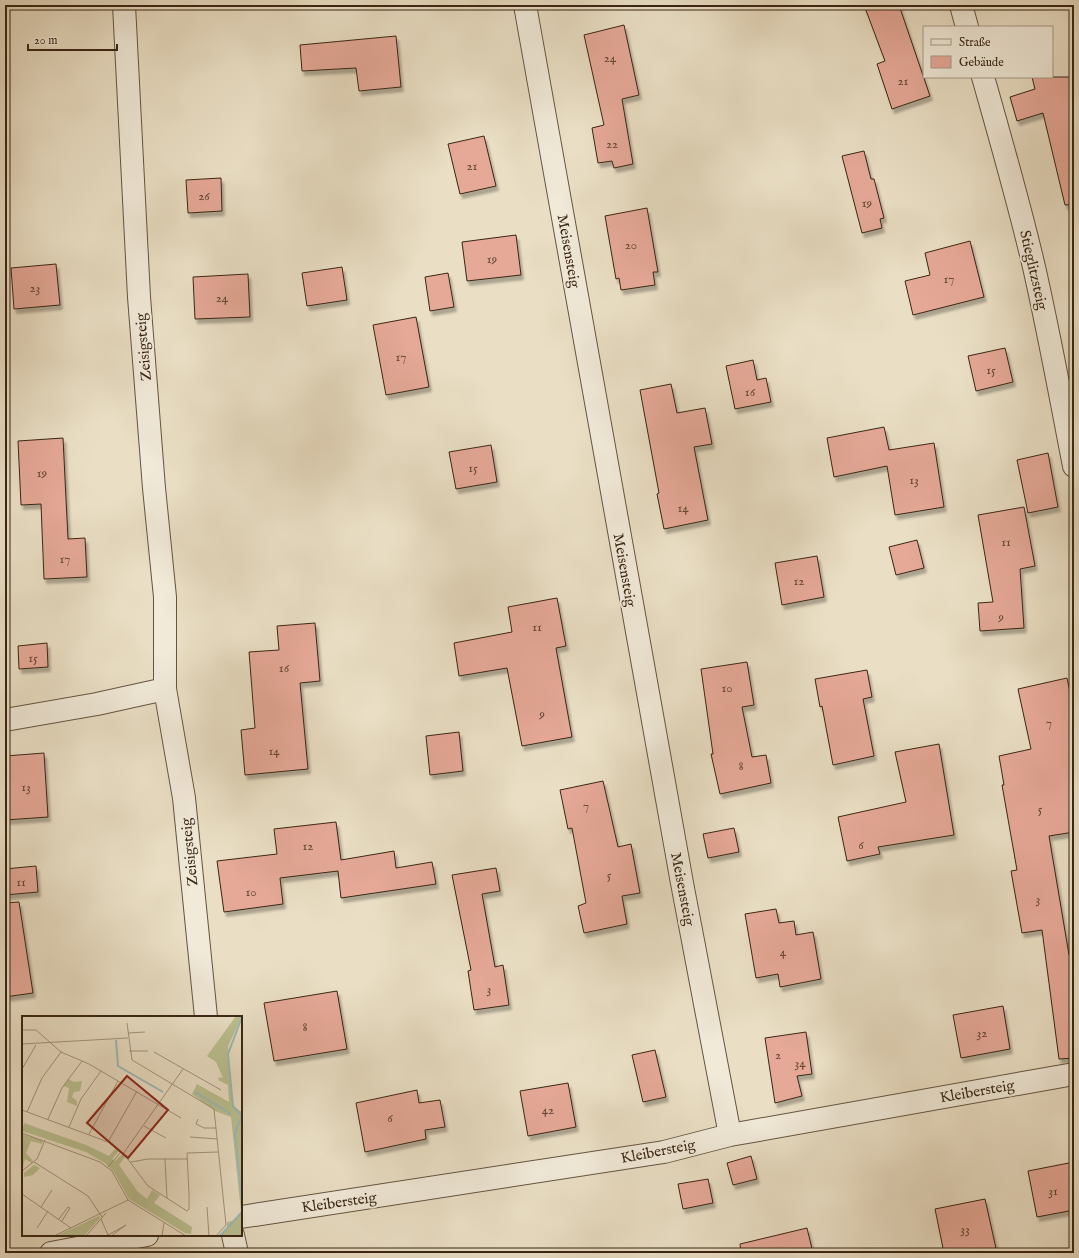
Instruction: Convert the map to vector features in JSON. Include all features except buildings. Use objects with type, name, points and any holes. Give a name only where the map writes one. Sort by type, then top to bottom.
[{"type":"street","name":"Zeisigsteig","points":[[124,5],[139,297],[154,488],[165,597],[165,689],[184,798],[206,1016]]},
{"type":"street","name":"Meisensteig","points":[[525,5],[682,883],[730,1135]]},
{"type":"street","points":[[960,5],[967,26]]},
{"type":"street","name":"Stieglitzsteig","points":[[983,78],[1014,186],[1034,268],[1054,360],[1074,466]]},
{"type":"street","points":[[5,720],[97,704],[165,689]]},
{"type":"street","name":"Kleibersteig","points":[[242,1217],[664,1152],[730,1135],[1074,1074]]},
{"type":"street","points":[[51,1253],[142,1236]]},
{"type":"street","points":[[233,1236],[237,1253]]}]
